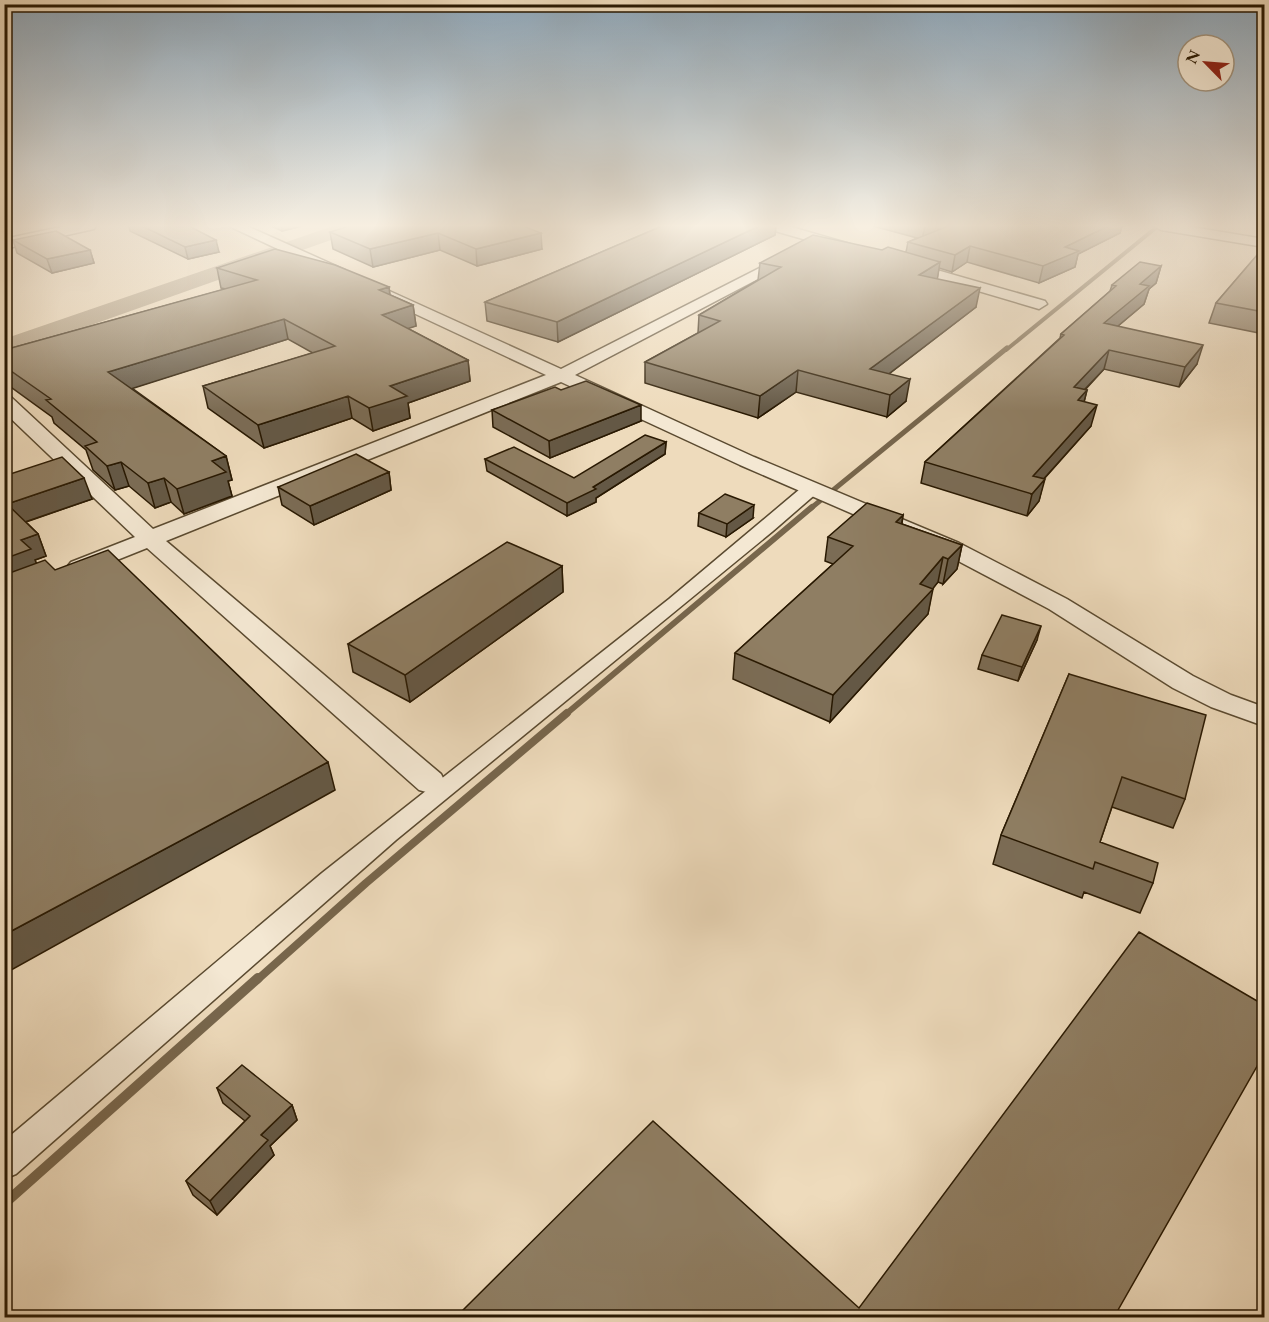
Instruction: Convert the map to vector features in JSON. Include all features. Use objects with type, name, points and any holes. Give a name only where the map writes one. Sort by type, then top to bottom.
[{"type":"street","points":[[372,288],[737,456],[951,548],[1058,604],[1183,682],[1221,701],[1264,717]]},
{"type":"street","points":[[57,576],[560,376],[729,288]]},
{"type":"street","points":[[987,288],[1039,304]]},
{"type":"street","points":[[4,401],[151,538],[430,782]]},
{"type":"street","points":[[4,1163],[276,927],[815,489]]},
{"type":"building","points":[[229,288],[387,288],[379,290],[413,305],[382,315],[468,360],[390,386],[407,396],[369,408],[348,396],[258,425],[203,386],[335,346],[284,319],[108,372],[226,456],[212,461],[226,472],[177,489],[164,478],[148,483],[121,462],[107,466],[85,446],[97,442],[46,400],[51,399],[4,366],[4,350]]},
{"type":"building","points":[[518,288],[629,288],[557,322],[485,302]]},
{"type":"building","points":[[746,288],[980,288],[870,369],[910,379],[890,395],[798,370],[760,396],[645,362],[720,321],[699,315]]},
{"type":"building","points":[[1114,288],[1147,288],[1104,323],[1203,345],[1185,367],[1109,350],[1074,387],[1087,390],[1078,400],[1097,405],[1033,476],[1045,479],[1032,494],[925,462],[1064,335],[1061,334]]},
{"type":"building","points":[[1229,288],[1264,288],[1264,312],[1216,303]]},
{"type":"building","points":[[586,381],[641,405],[549,441],[492,410],[555,387],[561,390]]},
{"type":"building","points":[[645,435],[666,442],[593,487],[596,489],[567,503],[485,459],[514,447],[574,478]]},
{"type":"building","points":[[356,454],[389,472],[310,506],[278,487]]},
{"type":"building","points":[[62,457],[84,478],[7,504],[38,534],[21,540],[31,549],[4,559],[4,476]]},
{"type":"building","points":[[725,494],[754,505],[727,524],[699,513]]},
{"type":"building","points":[[867,503],[903,515],[896,522],[962,545],[948,559],[943,557],[920,584],[933,589],[833,695],[735,653],[853,546],[828,537]]},
{"type":"building","points":[[507,542],[562,566],[405,675],[348,644]]},
{"type":"building","points":[[108,550],[328,762],[4,935],[4,588],[11,586],[4,575],[45,560],[55,570]]},
{"type":"building","points":[[1002,615],[1041,626],[1022,667],[982,655]]},
{"type":"building","points":[[1069,674],[1206,715],[1185,799],[1122,777],[1100,842],[1158,863],[1153,883],[1095,862],[1093,869],[1001,835]]},
{"type":"building","points":[[1139,932],[1264,1005],[1264,1054],[1114,1317],[456,1317],[653,1121],[859,1308]]},
{"type":"building","points":[[242,1065],[292,1105],[261,1135],[268,1140],[210,1201],[186,1181],[250,1116],[217,1088]]},
{"type":"waterway","points":[[4,348],[176,288]]},
{"type":"waterway","points":[[1006,350],[1082,288]]},
{"type":"waterway","points":[[810,509],[1007,348]]},
{"type":"waterway","points":[[566,714],[812,507]]},
{"type":"waterway","points":[[257,980],[366,883],[567,713]]},
{"type":"waterway","points":[[4,1204],[258,978]]}]
